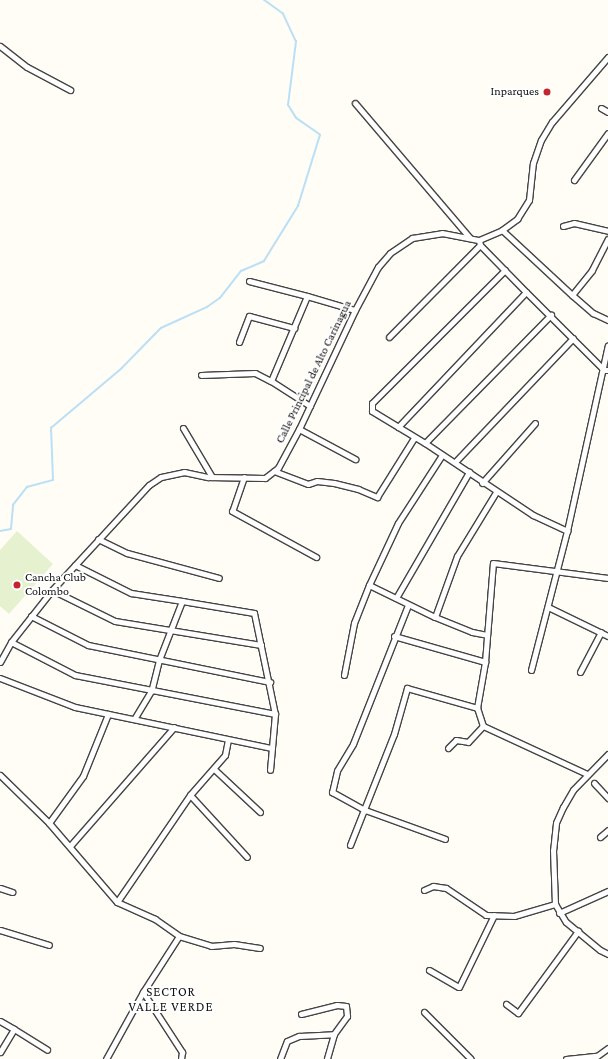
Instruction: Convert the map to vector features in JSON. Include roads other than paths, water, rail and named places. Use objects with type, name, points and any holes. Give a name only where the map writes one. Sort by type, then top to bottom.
[{"type":"street","points":[[0,46],[27,67],[70,90]]},
{"type":"street","points":[[389,337],[480,242],[502,230],[524,211],[529,200],[533,163],[541,140],[552,122],[608,57]]},
{"type":"street","points":[[355,103],[470,238]]},
{"type":"street","points":[[601,108],[608,112]]},
{"type":"street","points":[[574,180],[608,133]]},
{"type":"street","points":[[563,226],[574,223],[608,231]]},
{"type":"street","points":[[502,230],[572,296],[593,313],[608,320]]},
{"type":"street","name":"Calle Principal de Alto Carinagua","points":[[274,471],[299,429],[355,310],[378,267],[401,244],[412,238],[442,233],[470,238],[480,242]]},
{"type":"street","points":[[572,296],[592,270],[608,240]]},
{"type":"street","points":[[480,242],[526,292],[606,370]]},
{"type":"street","points":[[505,270],[372,403],[372,411],[414,438],[425,442],[496,492],[552,526],[567,531]]},
{"type":"street","points":[[249,281],[355,310]]},
{"type":"street","points":[[398,427],[526,292]]},
{"type":"street","points":[[271,381],[307,296]]},
{"type":"street","points":[[425,442],[551,315]]},
{"type":"street","points":[[239,342],[249,316],[294,328]]},
{"type":"street","points":[[455,462],[573,338]]},
{"type":"street","points":[[531,670],[557,572],[606,370],[608,345]]},
{"type":"street","points":[[201,375],[255,373],[271,381],[310,406]]},
{"type":"street","points":[[482,483],[535,423]]},
{"type":"street","points":[[183,428],[212,477]]},
{"type":"street","points":[[299,429],[355,459]]},
{"type":"street","points":[[0,662],[11,642],[52,590],[149,485],[161,477],[184,472],[212,477],[266,478],[274,471],[308,484],[317,481],[334,483],[358,489],[377,497],[414,438]]},
{"type":"street","points":[[344,675],[354,623],[369,585],[398,523],[442,455]]},
{"type":"street","points":[[396,598],[469,472]]},
{"type":"street","points":[[244,477],[232,511],[316,557]]},
{"type":"street","points":[[435,616],[458,556],[496,492]]},
{"type":"street","points":[[98,539],[127,554],[219,578]]},
{"type":"street","points":[[587,774],[483,726],[477,708],[488,635],[493,563],[608,578]]},
{"type":"street","points":[[75,565],[131,593],[254,613],[270,682],[275,714],[270,770]]},
{"type":"street","points":[[369,585],[408,605],[472,632],[488,635]]},
{"type":"street","points":[[52,590],[115,621],[261,645]]},
{"type":"street","points":[[135,718],[151,691],[159,660],[182,601]]},
{"type":"street","points":[[408,605],[394,636],[353,744],[337,770],[332,792],[365,810],[445,839]]},
{"type":"street","points":[[548,607],[608,636]]},
{"type":"street","points":[[31,616],[88,645],[270,682]]},
{"type":"street","points":[[580,672],[601,632]]},
{"type":"street","points":[[394,636],[485,662]]},
{"type":"street","points":[[11,642],[75,675],[275,714]]},
{"type":"street","points":[[0,678],[75,707],[135,718],[228,740],[272,748]]},
{"type":"street","points":[[350,845],[394,734],[407,688],[477,708]]},
{"type":"street","points":[[49,823],[83,776],[108,714]]},
{"type":"street","points":[[448,748],[456,740],[468,742],[483,726]]},
{"type":"street","points":[[70,846],[174,727]]},
{"type":"street","points":[[117,902],[190,795],[225,755],[228,740]]},
{"type":"street","points":[[608,754],[573,790],[556,823],[553,836],[555,904],[559,913],[578,931],[608,954]]},
{"type":"street","points":[[214,769],[260,812]]},
{"type":"street","points":[[0,775],[49,823],[117,902],[155,919],[179,936],[211,946],[234,944],[260,948]]},
{"type":"street","points":[[594,783],[608,798]]},
{"type":"street","points":[[190,795],[248,857]]},
{"type":"street","points":[[600,837],[608,830]]},
{"type":"street","points":[[424,890],[433,886],[446,888],[470,906],[486,915],[514,916],[555,904]]},
{"type":"street","points":[[0,888],[12,892]]},
{"type":"street","points":[[559,913],[608,891]]},
{"type":"street","points":[[429,970],[459,987],[494,915]]},
{"type":"street","points":[[0,930],[49,945]]},
{"type":"street","points":[[506,1004],[518,1013],[578,931]]},
{"type":"street","points":[[106,1059],[143,992],[179,936]]},
{"type":"street","points":[[143,992],[182,1052],[181,1059]]},
{"type":"street","points":[[301,1014],[337,1005],[346,1006],[347,1016],[334,1034],[327,1059]]},
{"type":"street","points":[[424,1012],[471,1059]]},
{"type":"street","points":[[0,1021],[47,1050]]},
{"type":"street","points":[[0,1052],[14,1030]]},
{"type":"street","points":[[280,1059],[287,1041],[299,1036],[334,1034]]},
{"type":"street","points":[[566,1059],[597,1056],[608,1048]]},
{"type":"waterway","points":[[0,531],[11,529],[13,505],[27,487],[53,480],[51,428],[121,369],[161,328],[207,307],[220,298],[241,271],[264,261],[298,206],[320,135],[296,118],[288,105],[296,42],[283,14],[264,0]]},
{"type":"place","name":"Inparques","points":[[547,92]]},
{"type":"place","name":"Cancha Club Colombo","points":[[17,585]]},
{"type":"district","name":"SECTOR VALLE VERDE","points":[[171,1000]]}]
